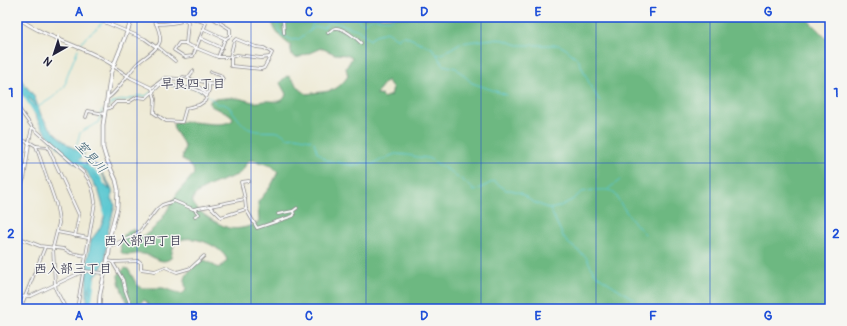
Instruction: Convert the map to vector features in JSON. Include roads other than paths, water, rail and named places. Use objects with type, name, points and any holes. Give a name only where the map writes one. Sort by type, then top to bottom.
[{"type":"main road","points":[[98,309],[103,272],[108,261],[112,227],[117,208],[118,189],[116,180],[103,148],[102,113],[106,108],[109,81],[113,65],[133,17]]},
{"type":"street","points":[[18,17],[41,31],[98,56],[127,75],[152,88]]},
{"type":"street","points":[[92,17],[145,39],[175,61]]},
{"type":"street","points":[[107,98],[110,97],[138,63],[160,42],[153,17]]},
{"type":"street","points":[[278,18],[292,17]]},
{"type":"street","points":[[827,17],[830,33]]},
{"type":"street","points":[[193,18],[206,23],[204,29],[200,38],[196,48],[193,56],[190,58],[185,57],[174,50],[179,43],[186,43],[196,48],[218,57],[231,57],[237,55],[261,58],[270,57]]},
{"type":"street","points":[[283,18],[284,33]]},
{"type":"street","points":[[156,24],[174,23],[186,20],[188,22],[186,43]]},
{"type":"street","points":[[214,20],[228,26],[230,29],[230,36],[226,38],[218,57]]},
{"type":"street","points":[[328,33],[338,28],[351,34],[361,43]]},
{"type":"street","points":[[204,29],[226,38]]},
{"type":"street","points":[[200,38],[222,48]]},
{"type":"street","points":[[236,39],[256,47],[264,48],[272,53],[270,57],[264,68],[261,69],[231,66],[231,57],[234,41],[236,39]]},
{"type":"street","points":[[188,78],[193,71]]},
{"type":"street","points":[[191,80],[218,85],[223,79],[220,75],[211,72]]},
{"type":"street","points":[[152,88],[165,78],[181,79],[184,77],[191,80],[206,94]]},
{"type":"street","points":[[106,108],[116,102],[129,102],[137,97],[144,98],[153,93],[163,82],[173,86],[191,87],[206,94]]},
{"type":"street","points":[[152,88],[155,99],[154,113],[166,121],[182,122],[186,108],[202,103],[206,99],[209,84]]},
{"type":"street","points":[[17,106],[32,127],[84,173],[92,184],[95,202],[77,309]]},
{"type":"street","points":[[86,117],[88,111],[102,113]]},
{"type":"street","points":[[17,192],[24,178],[32,127]]},
{"type":"street","points":[[17,139],[29,142],[36,146],[48,147],[79,215],[75,236]]},
{"type":"street","points":[[36,146],[56,204],[59,220],[53,247],[55,284],[56,290],[66,309]]},
{"type":"street","points":[[17,164],[26,169]]},
{"type":"street","points":[[249,181],[241,182],[246,209],[257,228],[293,216],[293,211]]},
{"type":"street","points":[[194,209],[245,199]]},
{"type":"street","points":[[110,246],[131,237],[140,231],[157,209],[162,205],[174,201],[194,209],[199,214],[195,216]]},
{"type":"street","points":[[210,206],[221,217],[246,209]]},
{"type":"street","points":[[278,214],[293,211],[297,208]]},
{"type":"street","points":[[56,232],[88,238]]},
{"type":"street","points":[[17,237],[45,247],[53,247],[86,256]]},
{"type":"street","points":[[20,309],[45,247]]},
{"type":"street","points":[[108,261],[141,262],[141,269],[155,270],[165,267],[178,272],[191,268],[204,256]]},
{"type":"street","points":[[113,262],[123,280],[132,309]]},
{"type":"street","points":[[17,297],[31,296],[83,272],[103,272]]},
{"type":"water","points":[[17,71],[23,82],[33,94],[41,115],[48,126],[73,148],[85,153],[76,164],[57,146],[41,126],[33,110],[35,110],[33,102],[28,97],[23,96],[17,85]]},
{"type":"water","points":[[89,159],[95,165],[101,173],[96,167],[89,163],[89,160],[87,163],[89,170],[110,190],[102,175],[105,178],[112,190],[112,197],[115,205],[107,234],[108,244],[106,249],[106,257],[101,269],[95,276],[89,289],[90,300],[88,309],[85,309],[84,305],[87,302],[86,269],[91,240],[103,222],[105,213],[99,192],[87,172],[82,168]]},
{"type":"waterway","points":[[80,45],[86,37],[107,17]]},
{"type":"waterway","points":[[265,17],[273,19],[277,22],[281,34],[292,40],[299,39],[315,27],[324,27],[329,22],[356,29]]},
{"type":"waterway","points":[[310,31],[313,23],[321,21],[323,17]]},
{"type":"waterway","points":[[351,17],[358,19],[361,23]]},
{"type":"waterway","points":[[362,23],[375,18],[394,18]]},
{"type":"waterway","points":[[357,29],[370,40],[375,35],[387,32],[398,39],[401,36],[405,36],[432,48],[438,56]]},
{"type":"waterway","points":[[437,55],[444,53],[460,43],[493,39],[504,40],[518,45],[559,45],[578,59],[592,89],[600,101]]},
{"type":"waterway","points":[[38,107],[52,98],[65,86],[67,76],[78,49]]},
{"type":"waterway","points":[[438,57],[443,65],[456,68],[472,83],[507,95]]},
{"type":"waterway","points":[[163,81],[173,85],[194,87],[202,91]]},
{"type":"waterway","points":[[154,89],[160,83]]},
{"type":"waterway","name":"室見川","points":[[23,92],[36,113]]},
{"type":"waterway","points":[[137,96],[146,96],[151,92]]},
{"type":"waterway","points":[[207,95],[217,104],[224,104],[229,107],[240,121]]},
{"type":"waterway","points":[[108,107],[115,102],[135,97]]},
{"type":"waterway","points":[[75,150],[80,133],[98,123],[102,110]]},
{"type":"waterway","points":[[241,122],[252,130],[278,132],[283,134],[286,138],[295,137],[311,140]]},
{"type":"waterway","points":[[314,142],[317,152],[326,160],[357,166],[364,162],[372,164],[395,154],[408,155],[428,158],[453,173]]},
{"type":"waterway","name":"室見川","points":[[77,158],[77,160],[96,174],[102,182],[104,187],[105,214]]},
{"type":"waterway","points":[[454,175],[458,178]]},
{"type":"waterway","points":[[461,179],[471,187]]},
{"type":"waterway","points":[[608,189],[620,180]]},
{"type":"waterway","points":[[472,188],[475,191],[494,181],[506,190],[521,193],[531,201],[550,209],[564,238],[586,257],[595,274],[635,300]]},
{"type":"waterway","points":[[550,209],[572,200],[582,192],[594,190]]},
{"type":"waterway","points":[[596,190],[613,192],[619,201]]},
{"type":"waterway","points":[[620,203],[632,220],[645,234]]},
{"type":"waterway","name":"室見川","points":[[89,309],[93,279]]},
{"type":"district","name":"早良四丁目","points":[[193,84]]},
{"type":"district","name":"西入部四丁目","points":[[143,241]]},
{"type":"district","name":"西入部三丁目","points":[[73,269]]}]
